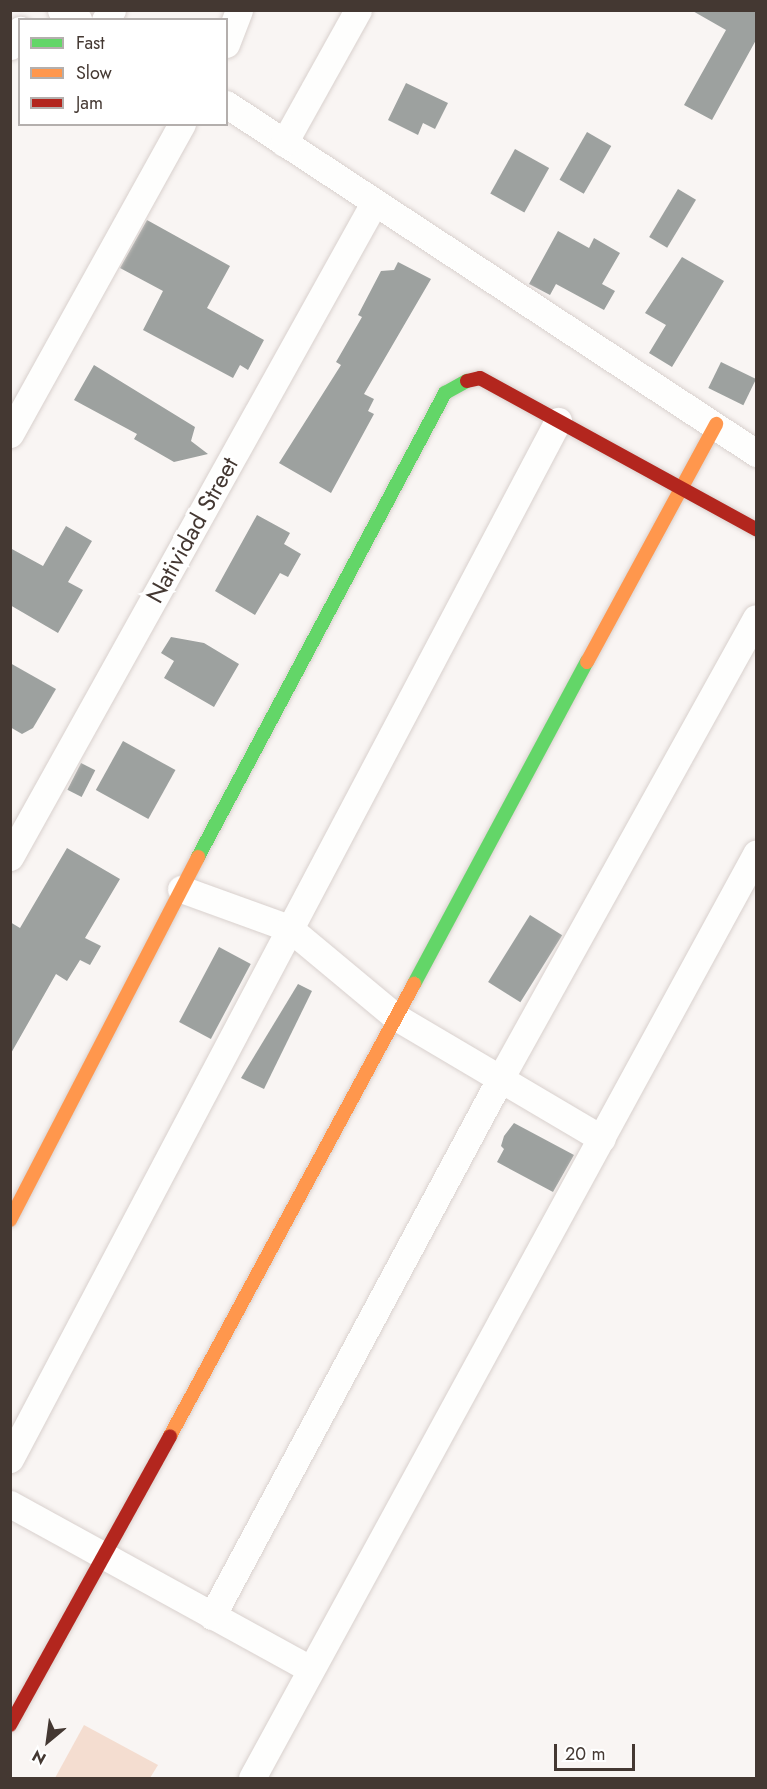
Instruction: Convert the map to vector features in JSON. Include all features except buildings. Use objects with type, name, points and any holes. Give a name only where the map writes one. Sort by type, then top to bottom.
[{"type":"street","points":[[61,10],[75,18]]},
{"type":"street","points":[[228,39],[239,10]]},
{"type":"street","points":[[284,143],[358,10]]},
{"type":"street","points":[[10,46],[18,33]]},
{"type":"street","points":[[228,105],[374,203],[716,424],[756,453]]},
{"type":"street","points":[[10,434],[181,126]]},
{"type":"street","name":"Natividad Street","points":[[10,857],[374,203]]},
{"type":"street","points":[[10,1220],[181,889],[445,393],[460,383],[480,378],[756,529]]},
{"type":"street","points":[[10,1459],[558,421]]},
{"type":"street","points":[[10,1725],[106,1555],[716,424]]},
{"type":"street","points":[[212,1616],[500,1079],[756,618]]},
{"type":"street","points":[[252,1779],[756,854]]},
{"type":"street","points":[[181,889],[289,928],[396,1017],[602,1139]]},
{"type":"street","points":[[10,1504],[310,1669]]},
{"type":"shaded area","points":[[84,1725],[158,1765],[150,1778],[55,1778]]},
{"type":"traffic: fast","points":[[198,857],[445,393],[467,381]]},
{"type":"traffic: fast","points":[[414,984],[587,662]]},
{"type":"traffic: slow","points":[[587,662],[716,424]]},
{"type":"traffic: slow","points":[[10,1220],[198,857]]},
{"type":"traffic: slow","points":[[170,1436],[414,984]]},
{"type":"traffic: jam","points":[[467,381],[480,378],[756,529]]},
{"type":"traffic: jam","points":[[10,1725],[170,1436]]}]
